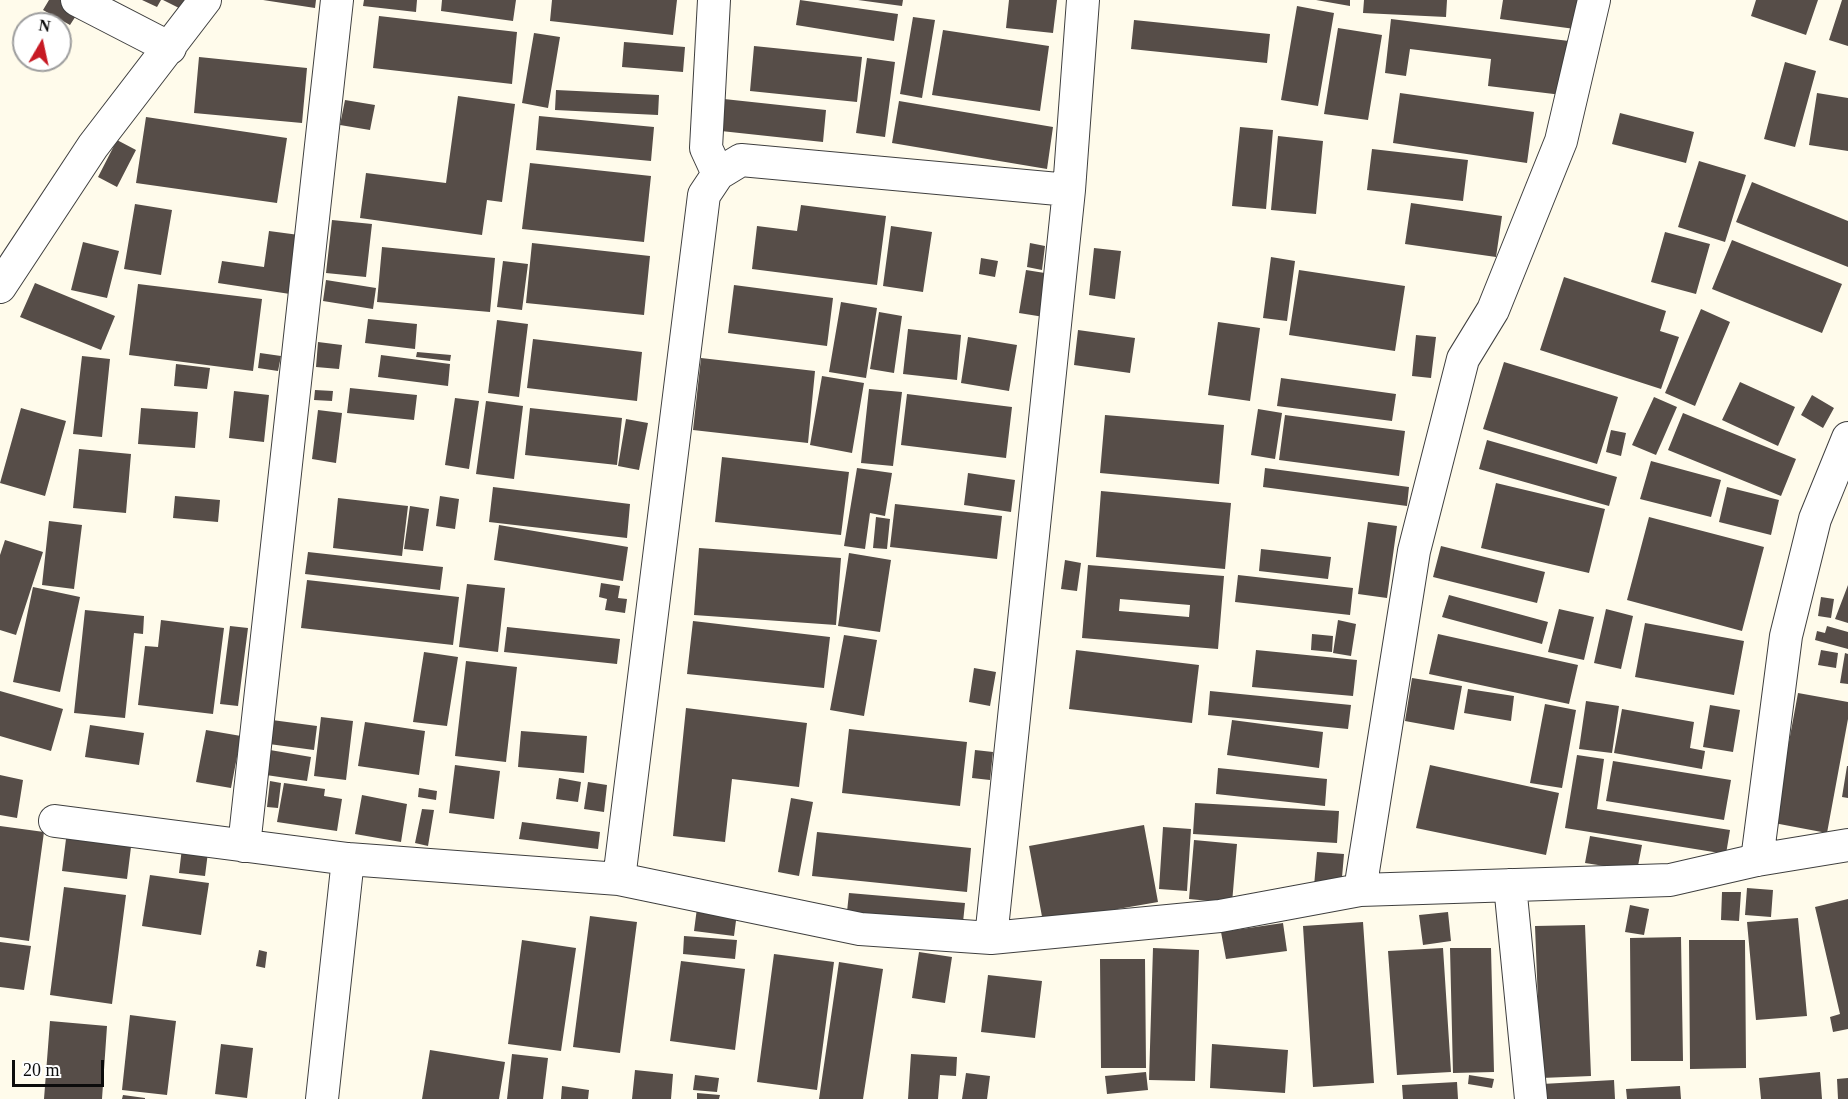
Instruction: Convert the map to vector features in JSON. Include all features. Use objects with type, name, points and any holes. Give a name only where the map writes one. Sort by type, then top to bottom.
[{"type":"street","points":[[77,0],[170,48]]},
{"type":"street","points":[[0,288],[93,147],[205,0]]},
{"type":"street","points":[[244,846],[337,0]]},
{"type":"street","points":[[714,0],[706,148],[718,174]]},
{"type":"street","points":[[991,938],[1068,190],[1083,0]]},
{"type":"street","points":[[1360,890],[1414,551],[1463,359],[1493,310],[1561,141],[1594,0]]},
{"type":"street","points":[[619,879],[704,195],[718,174],[741,160],[1068,190]]},
{"type":"street","points":[[1757,860],[1786,636],[1815,519],[1848,438]]},
{"type":"street","points":[[55,820],[348,859],[619,879],[860,929],[991,938],[1220,916],[1360,890],[1670,880],[1757,860],[1848,844]]},
{"type":"street","points":[[322,1099],[348,859]]},
{"type":"street","points":[[1510,885],[1531,1099]]},
{"type":"building","points":[[49,0],[67,0],[81,8],[72,22],[72,12],[43,10]]},
{"type":"building","points":[[142,0],[161,0],[157,7]]},
{"type":"building","points":[[163,0],[188,0],[183,10]]},
{"type":"building","points":[[263,0],[316,0],[315,8]]},
{"type":"building","points":[[364,0],[417,0],[416,12],[363,6]]},
{"type":"building","points":[[442,0],[516,0],[513,21],[441,11]]},
{"type":"building","points":[[552,0],[677,0],[673,35],[550,21]]},
{"type":"building","points":[[800,0],[898,14],[894,41],[796,25]]},
{"type":"building","points":[[858,0],[903,0],[902,6]]},
{"type":"building","points":[[1009,0],[1057,0],[1053,33],[1006,28]]},
{"type":"building","points":[[1316,0],[1350,0],[1350,6]]},
{"type":"building","points":[[1364,0],[1447,0],[1446,17],[1363,13]]},
{"type":"building","points":[[1503,0],[1578,0],[1575,29],[1500,19]]},
{"type":"building","points":[[1756,0],[1818,0],[1806,35],[1751,16]]},
{"type":"building","points":[[1842,0],[1848,0],[1848,46],[1829,40]]},
{"type":"building","points":[[1297,6],[1334,13],[1318,106],[1281,100]]},
{"type":"building","points":[[379,16],[517,32],[512,84],[373,68]]},
{"type":"building","points":[[913,17],[935,20],[922,98],[900,94]]},
{"type":"building","points":[[1391,19],[1569,41],[1562,95],[1488,86],[1491,59],[1410,49],[1406,76],[1385,73]]},
{"type":"building","points":[[1134,20],[1270,34],[1267,63],[1131,49]]},
{"type":"building","points":[[1338,28],[1382,35],[1368,120],[1324,114]]},
{"type":"building","points":[[943,30],[1049,46],[1040,111],[932,95]]},
{"type":"building","points":[[534,33],[560,37],[548,108],[522,103]]},
{"type":"building","points":[[624,42],[685,47],[683,72],[622,67]]},
{"type":"building","points":[[754,46],[862,57],[857,102],[750,91]]},
{"type":"building","points":[[199,57],[307,68],[302,123],[194,113]]},
{"type":"building","points":[[867,58],[895,62],[885,137],[856,133]]},
{"type":"building","points":[[1785,62],[1816,71],[1795,147],[1764,139]]},
{"type":"building","points":[[556,90],[659,95],[658,115],[555,110]]},
{"type":"building","points":[[1400,93],[1534,112],[1527,163],[1393,143]]},
{"type":"building","points":[[1817,93],[1848,98],[1848,151],[1809,145]]},
{"type":"building","points":[[458,96],[515,104],[502,202],[487,200],[482,235],[360,218],[366,173],[446,183]]},
{"type":"building","points":[[724,99],[826,110],[823,142],[721,131]]},
{"type":"building","points":[[345,100],[375,105],[370,130],[340,125]]},
{"type":"building","points":[[899,101],[1053,127],[1047,169],[892,143]]},
{"type":"building","points":[[1620,113],[1694,132],[1686,163],[1612,144]]},
{"type":"building","points":[[539,116],[654,127],[651,161],[536,150]]},
{"type":"building","points":[[146,117],[287,138],[277,203],[136,183]]},
{"type":"building","points":[[1240,127],[1273,130],[1266,209],[1232,206]]},
{"type":"building","points":[[1278,136],[1323,141],[1316,214],[1271,210]]},
{"type":"building","points":[[117,140],[136,150],[117,187],[98,177]]},
{"type":"building","points":[[1372,149],[1468,160],[1463,201],[1367,190]]},
{"type":"building","points":[[1699,161],[1746,175],[1725,242],[1678,227]]},
{"type":"building","points":[[530,163],[651,176],[644,242],[522,229]]},
{"type":"building","points":[[1752,182],[1848,221],[1848,267],[1736,222]]},
{"type":"building","points":[[1411,203],[1502,216],[1496,257],[1405,244]]},
{"type":"building","points":[[135,204],[172,210],[161,275],[124,269]]},
{"type":"building","points":[[801,205],[886,216],[877,285],[752,269],[757,226],[797,231]]},
{"type":"building","points":[[332,220],[372,224],[366,277],[326,273]]},
{"type":"building","points":[[891,226],[932,232],[923,292],[883,286]]},
{"type":"building","points":[[269,231],[299,235],[290,294],[218,283],[222,261],[264,267]]},
{"type":"building","points":[[1665,232],[1710,244],[1696,294],[1651,282]]},
{"type":"building","points":[[1732,240],[1842,284],[1822,333],[1712,289]]},
{"type":"building","points":[[83,242],[119,251],[107,298],[71,290]]},
{"type":"building","points":[[532,243],[650,256],[644,315],[526,303]]},
{"type":"building","points":[[1030,243],[1045,246],[1042,270],[1027,267]]},
{"type":"building","points":[[382,247],[495,258],[490,312],[377,302]]},
{"type":"building","points":[[1094,248],[1121,251],[1115,299],[1089,295]]},
{"type":"building","points":[[1271,257],[1295,261],[1287,321],[1263,318]]},
{"type":"building","points":[[981,258],[998,261],[995,277],[979,274]]},
{"type":"building","points":[[503,261],[528,264],[522,310],[497,307]]},
{"type":"building","points":[[1026,270],[1051,274],[1044,317],[1019,313]]},
{"type":"building","points":[[1299,270],[1405,286],[1395,351],[1289,335]]},
{"type":"building","points":[[1564,277],[1666,311],[1660,331],[1679,337],[1661,389],[1540,350]]},
{"type":"building","points":[[326,280],[376,288],[373,309],[323,301]]},
{"type":"building","points":[[35,283],[115,316],[101,350],[20,317]]},
{"type":"building","points":[[138,284],[262,299],[253,371],[129,355]]},
{"type":"building","points":[[734,285],[833,298],[827,346],[728,333]]},
{"type":"building","points":[[841,302],[877,308],[866,378],[829,372]]},
{"type":"building","points":[[1701,309],[1730,322],[1695,406],[1665,393]]},
{"type":"building","points":[[879,312],[902,316],[894,373],[870,369]]},
{"type":"building","points":[[368,319],[417,324],[415,349],[365,343]]},
{"type":"building","points":[[497,320],[528,324],[519,397],[488,393]]},
{"type":"building","points":[[1218,322],[1260,328],[1250,401],[1208,395]]},
{"type":"building","points":[[908,329],[961,335],[957,380],[903,374]]},
{"type":"building","points":[[1078,330],[1135,338],[1130,373],[1074,365]]},
{"type":"building","points":[[1416,335],[1436,337],[1431,378],[1412,376]]},
{"type":"building","points":[[968,337],[1017,345],[1009,391],[961,383]]},
{"type":"building","points":[[533,339],[642,352],[637,401],[527,388]]},
{"type":"building","points":[[318,342],[342,345],[339,369],[316,367]]},
{"type":"building","points":[[417,352],[451,355],[450,361],[416,357]]},
{"type":"building","points":[[260,353],[281,356],[278,371],[258,368]]},
{"type":"building","points":[[381,355],[450,364],[448,386],[378,377]]},
{"type":"building","points":[[82,356],[110,359],[102,437],[73,434]]},
{"type":"building","points":[[701,358],[815,371],[808,443],[693,430]]},
{"type":"building","points":[[1504,362],[1618,397],[1597,464],[1483,429]]},
{"type":"building","points":[[176,364],[210,368],[207,389],[174,386]]},
{"type":"building","points":[[822,376],[864,383],[852,453],[810,445]]},
{"type":"building","points":[[1281,378],[1396,394],[1392,421],[1277,406]]},
{"type":"building","points":[[1740,382],[1795,407],[1778,446],[1722,420]]},
{"type":"building","points":[[350,388],[417,395],[414,420],[347,413]]},
{"type":"building","points":[[869,389],[902,392],[893,466],[861,463]]},
{"type":"building","points":[[315,390],[333,391],[332,401],[314,400]]},
{"type":"building","points":[[234,391],[269,395],[264,442],[229,438]]},
{"type":"building","points":[[907,394],[1012,407],[1006,458],[901,445]]},
{"type":"building","points":[[1812,395],[1834,408],[1823,428],[1801,415]]},
{"type":"building","points":[[1654,397],[1677,407],[1656,455],[1632,445]]},
{"type":"building","points":[[455,398],[479,401],[469,469],[445,465]]},
{"type":"building","points":[[486,401],[523,406],[514,479],[476,474]]},
{"type":"building","points":[[21,408],[66,421],[45,496],[0,483]]},
{"type":"building","points":[[141,408],[198,412],[195,448],[138,444]]},
{"type":"building","points":[[530,408],[622,418],[617,465],[525,455]]},
{"type":"building","points":[[1258,409],[1282,413],[1275,459],[1251,455]]},
{"type":"building","points":[[318,410],[342,413],[336,463],[312,459]]},
{"type":"building","points":[[1683,413],[1796,459],[1781,496],[1668,450]]},
{"type":"building","points":[[1105,415],[1224,425],[1219,484],[1100,473]]},
{"type":"building","points":[[1285,415],[1405,431],[1399,476],[1279,460]]},
{"type":"building","points":[[626,419],[648,423],[639,470],[618,466]]},
{"type":"building","points":[[1611,430],[1626,433],[1621,456],[1606,452]]},
{"type":"building","points":[[1487,440],[1617,477],[1609,506],[1479,469]]},
{"type":"building","points":[[79,449],[131,454],[126,513],[73,508]]},
{"type":"building","points":[[722,457],[849,472],[841,535],[715,522]]},
{"type":"building","points":[[1651,461],[1721,480],[1711,517],[1640,499]]},
{"type":"building","points":[[857,468],[892,473],[885,516],[870,513],[865,549],[844,546]]},
{"type":"building","points":[[1265,468],[1409,487],[1407,506],[1263,487]]},
{"type":"building","points":[[968,473],[1015,480],[1011,512],[964,505]]},
{"type":"building","points":[[1496,483],[1605,509],[1589,573],[1481,548]]},
{"type":"building","points":[[493,487],[630,504],[627,538],[489,522]]},
{"type":"building","points":[[1727,487],[1779,500],[1771,535],[1719,522]]},
{"type":"building","points":[[1101,491],[1231,503],[1225,569],[1096,557]]},
{"type":"building","points":[[175,496],[220,500],[218,522],[173,518]]},
{"type":"building","points":[[440,496],[459,499],[455,529],[436,526]]},
{"type":"building","points":[[338,498],[408,506],[402,556],[333,548]]},
{"type":"building","points":[[895,504],[1002,516],[997,559],[890,547]]},
{"type":"building","points":[[410,506],[429,509],[423,551],[404,549]]},
{"type":"building","points":[[876,517],[890,519],[887,549],[873,548]]},
{"type":"building","points":[[1649,517],[1764,547],[1742,631],[1627,600]]},
{"type":"building","points":[[49,521],[82,525],[74,589],[42,585]]},
{"type":"building","points":[[1368,522],[1397,526],[1387,598],[1358,594]]},
{"type":"building","points":[[499,525],[628,547],[623,581],[494,560]]},
{"type":"building","points":[[5,540],[43,552],[16,635],[0,630],[0,555]]},
{"type":"building","points":[[1441,546],[1545,572],[1537,603],[1433,577]]},
{"type":"building","points":[[699,548],[841,558],[836,625],[694,615]]},
{"type":"building","points":[[1261,549],[1331,557],[1328,579],[1259,571]]},
{"type":"building","points":[[308,552],[443,567],[440,590],[305,574]]},
{"type":"building","points":[[849,553],[891,560],[880,632],[838,626]]},
{"type":"building","points":[[1065,560],[1081,563],[1077,591],[1061,589]]},
{"type":"building","points":[[1088,565],[1224,576],[1218,649],[1082,638]],"holes":[[[1120,599],[1190,605],[1189,617],[1119,611]]]},
{"type":"building","points":[[1238,575],[1353,588],[1350,615],[1235,602]]},
{"type":"building","points":[[307,580],[459,597],[453,645],[301,628]]},
{"type":"building","points":[[601,583],[620,586],[618,598],[627,599],[625,613],[605,610],[607,599],[599,597]]},
{"type":"building","points":[[467,584],[505,588],[498,652],[459,647]]},
{"type":"building","points":[[1848,585],[1848,623],[1835,619]]},
{"type":"building","points":[[33,587],[80,597],[60,692],[13,682]]},
{"type":"building","points":[[1449,595],[1548,622],[1542,644],[1442,617]]},
{"type":"building","points":[[1821,597],[1834,599],[1831,618],[1818,616]]},
{"type":"building","points":[[1559,609],[1594,617],[1584,660],[1548,652]]},
{"type":"building","points":[[1606,609],[1633,616],[1621,669],[1594,663]]},
{"type":"building","points":[[85,610],[144,616],[143,634],[134,633],[125,718],[74,713]]},
{"type":"building","points":[[161,620],[224,628],[213,714],[138,705],[145,646],[158,647]]},
{"type":"building","points":[[1338,620],[1356,624],[1351,656],[1333,653]]},
{"type":"building","points":[[693,621],[830,637],[824,688],[687,674]]},
{"type":"building","points":[[1645,623],[1744,641],[1734,695],[1635,677]]},
{"type":"building","points":[[230,626],[248,628],[238,706],[220,704]]},
{"type":"building","points":[[1827,626],[1848,632],[1848,649],[1815,640],[1817,631],[1825,633]]},
{"type":"building","points":[[507,627],[620,639],[617,664],[504,652]]},
{"type":"building","points":[[1312,634],[1333,636],[1332,652],[1311,650]]},
{"type":"building","points":[[1438,634],[1578,665],[1569,704],[1429,674]]},
{"type":"building","points":[[844,635],[877,640],[864,716],[830,710]]},
{"type":"building","points":[[1076,650],[1199,665],[1192,723],[1069,709]]},
{"type":"building","points":[[1256,650],[1357,660],[1353,696],[1252,687]]},
{"type":"building","points":[[1821,650],[1838,653],[1836,668],[1818,665]]},
{"type":"building","points":[[424,652],[458,657],[447,726],[413,722]]},
{"type":"building","points":[[1845,653],[1848,654],[1848,684],[1840,683]]},
{"type":"building","points":[[466,661],[517,667],[506,762],[455,756]]},
{"type":"building","points":[[974,668],[996,672],[990,706],[969,702]]},
{"type":"building","points":[[1412,678],[1462,686],[1454,730],[1405,721]]},
{"type":"building","points":[[1468,689],[1514,696],[1511,721],[1464,713]]},
{"type":"building","points":[[0,691],[63,709],[51,751],[0,736]]},
{"type":"building","points":[[1210,691],[1351,705],[1348,729],[1208,715]]},
{"type":"building","points":[[1798,693],[1848,702],[1848,719],[1827,833],[1774,823]]},
{"type":"building","points":[[1586,701],[1619,706],[1612,753],[1579,749]]},
{"type":"building","points":[[1545,704],[1576,710],[1562,788],[1530,783]]},
{"type":"building","points":[[1710,705],[1740,710],[1733,752],[1703,747]]},
{"type":"building","points":[[686,708],[807,723],[799,787],[732,779],[725,842],[673,836]]},
{"type":"building","points":[[1622,709],[1694,722],[1690,748],[1705,751],[1702,769],[1614,753]]},
{"type":"building","points":[[321,717],[353,721],[346,780],[314,776]]},
{"type":"building","points":[[272,720],[317,726],[314,750],[269,744]]},
{"type":"building","points":[[1232,720],[1323,732],[1319,768],[1227,755]]},
{"type":"building","points":[[365,722],[425,731],[419,775],[358,766]]},
{"type":"building","points":[[90,725],[144,733],[139,765],[85,757]]},
{"type":"building","points":[[849,729],[967,742],[960,806],[842,793]]},
{"type":"building","points":[[206,730],[241,736],[231,788],[196,782]]},
{"type":"building","points":[[521,731],[587,736],[584,773],[518,767]]},
{"type":"building","points":[[270,750],[311,757],[307,781],[266,775]]},
{"type":"building","points":[[975,750],[993,752],[990,780],[972,778]]},
{"type":"building","points":[[1577,755],[1604,759],[1597,809],[1730,830],[1726,854],[1565,828]]},
{"type":"building","points":[[1613,761],[1731,780],[1724,820],[1606,801]]},
{"type":"building","points":[[455,765],[500,771],[494,819],[449,813]]},
{"type":"building","points":[[1430,765],[1559,793],[1546,855],[1416,828]]},
{"type":"building","points":[[1848,766],[1848,798],[1842,797]]},
{"type":"building","points":[[1218,768],[1327,779],[1325,806],[1216,794]]},
{"type":"building","points":[[0,775],[23,780],[17,818],[0,815]]},
{"type":"building","points":[[559,778],[581,782],[578,802],[556,799]]},
{"type":"building","points":[[270,781],[281,783],[278,808],[267,807]]},
{"type":"building","points":[[588,782],[607,785],[604,812],[584,809]]},
{"type":"building","points":[[284,783],[325,789],[324,796],[342,799],[337,831],[277,822]]},
{"type":"building","points":[[419,788],[437,791],[436,800],[418,797]]},
{"type":"building","points":[[362,795],[407,804],[401,842],[355,834]]},
{"type":"building","points":[[791,798],[813,802],[799,876],[778,872]]},
{"type":"building","points":[[1195,803],[1339,811],[1337,843],[1193,834]]},
{"type":"building","points":[[422,809],[434,810],[428,846],[415,843]]},
{"type":"building","points":[[522,822],[600,832],[598,849],[519,839]]},
{"type":"building","points":[[1144,825],[1158,902],[1043,922],[1029,846]]},
{"type":"building","points":[[0,826],[44,832],[29,941],[0,937]]},
{"type":"building","points":[[1163,827],[1191,829],[1187,891],[1159,889]]},
{"type":"building","points":[[67,831],[132,839],[127,879],[62,871]]},
{"type":"building","points":[[817,832],[971,848],[967,892],[812,876]]},
{"type":"building","points":[[1590,836],[1642,845],[1637,871],[1585,863]]},
{"type":"building","points":[[1194,840],[1237,844],[1232,903],[1189,899]]},
{"type":"building","points":[[182,848],[208,852],[205,876],[179,873]]},
{"type":"building","points":[[1317,852],[1344,854],[1341,889],[1314,886]]},
{"type":"building","points":[[150,875],[209,883],[201,935],[142,926]]},
{"type":"building","points":[[64,887],[126,895],[112,1004],[50,995]]},
{"type":"building","points":[[1747,888],[1773,890],[1771,917],[1745,915]]},
{"type":"building","points":[[1722,892],[1741,892],[1739,921],[1721,920]]},
{"type":"building","points":[[849,893],[965,903],[962,932],[846,921]]},
{"type":"building","points":[[1848,899],[1848,1029],[1833,1032],[1830,1017],[1840,1014],[1815,907]]},
{"type":"building","points":[[1630,905],[1649,909],[1644,935],[1625,932]]},
{"type":"building","points":[[697,908],[737,913],[734,936],[694,931]]},
{"type":"building","points":[[1448,912],[1451,941],[1423,945],[1419,915]]},
{"type":"building","points":[[590,916],[637,922],[620,1053],[573,1047]]},
{"type":"building","points":[[1798,918],[1807,1016],[1756,1020],[1747,922]]},
{"type":"building","points":[[1363,922],[1374,1083],[1313,1087],[1303,926]]},
{"type":"building","points":[[1283,923],[1287,951],[1226,959],[1221,932]]},
{"type":"building","points":[[1585,925],[1591,1076],[1541,1078],[1535,926]]},
{"type":"building","points":[[684,936],[737,940],[735,959],[683,954]]},
{"type":"building","points":[[1681,937],[1683,1061],[1631,1061],[1630,938]]},
{"type":"building","points":[[522,940],[576,948],[561,1051],[508,1044]]},
{"type":"building","points":[[1689,940],[1745,940],[1746,1068],[1690,1069]]},
{"type":"building","points":[[0,942],[31,946],[24,990],[0,987]]},
{"type":"building","points":[[1153,948],[1199,950],[1195,1081],[1149,1080]]},
{"type":"building","points":[[1443,948],[1451,1072],[1397,1075],[1388,951]]},
{"type":"building","points":[[1450,948],[1491,948],[1494,1072],[1453,1073]]},
{"type":"building","points":[[259,950],[267,952],[265,968],[256,966]]},
{"type":"building","points":[[919,952],[952,957],[945,1003],[912,998]]},
{"type":"building","points":[[774,954],[834,962],[817,1090],[757,1082]]},
{"type":"building","points":[[1100,959],[1145,959],[1146,1068],[1101,1068]]},
{"type":"building","points":[[681,961],[745,969],[735,1050],[670,1041]]},
{"type":"building","points":[[839,962],[883,969],[863,1099],[819,1099]]},
{"type":"building","points":[[988,975],[1042,981],[1035,1038],[981,1032]]},
{"type":"building","points":[[130,1015],[176,1021],[167,1095],[122,1090]]},
{"type":"building","points":[[50,1021],[107,1026],[102,1099],[44,1099]]},
{"type":"building","points":[[221,1044],[253,1048],[247,1098],[215,1094]]},
{"type":"building","points":[[1212,1044],[1288,1050],[1285,1093],[1210,1088]]},
{"type":"building","points":[[430,1050],[505,1062],[499,1099],[422,1099]]},
{"type":"building","points":[[512,1054],[548,1058],[543,1099],[507,1099]]},
{"type":"building","points":[[911,1054],[957,1057],[956,1076],[940,1075],[938,1099],[908,1099]]},
{"type":"building","points":[[635,1070],[673,1074],[671,1099],[632,1099]]},
{"type":"building","points":[[1146,1072],[1148,1090],[1107,1094],[1105,1076]]},
{"type":"building","points":[[1820,1072],[1822,1099],[1761,1099],[1759,1078]]},
{"type":"building","points":[[966,1073],[990,1076],[987,1099],[962,1099]]},
{"type":"building","points":[[695,1075],[719,1078],[717,1092],[693,1090]]},
{"type":"building","points":[[1469,1075],[1494,1079],[1492,1088],[1468,1084]]},
{"type":"building","points":[[1848,1078],[1848,1099],[1838,1099],[1837,1079]]},
{"type":"building","points":[[1614,1080],[1615,1099],[1543,1099],[1542,1084]]},
{"type":"building","points":[[1457,1082],[1458,1099],[1403,1099],[1402,1085]]},
{"type":"building","points":[[562,1086],[589,1090],[588,1099],[561,1099]]},
{"type":"building","points":[[1680,1086],[1681,1099],[1627,1099],[1626,1089]]},
{"type":"building","points":[[697,1093],[720,1095],[719,1099],[697,1099]]},
{"type":"building","points":[[123,1095],[145,1098],[145,1099],[122,1099]]}]
